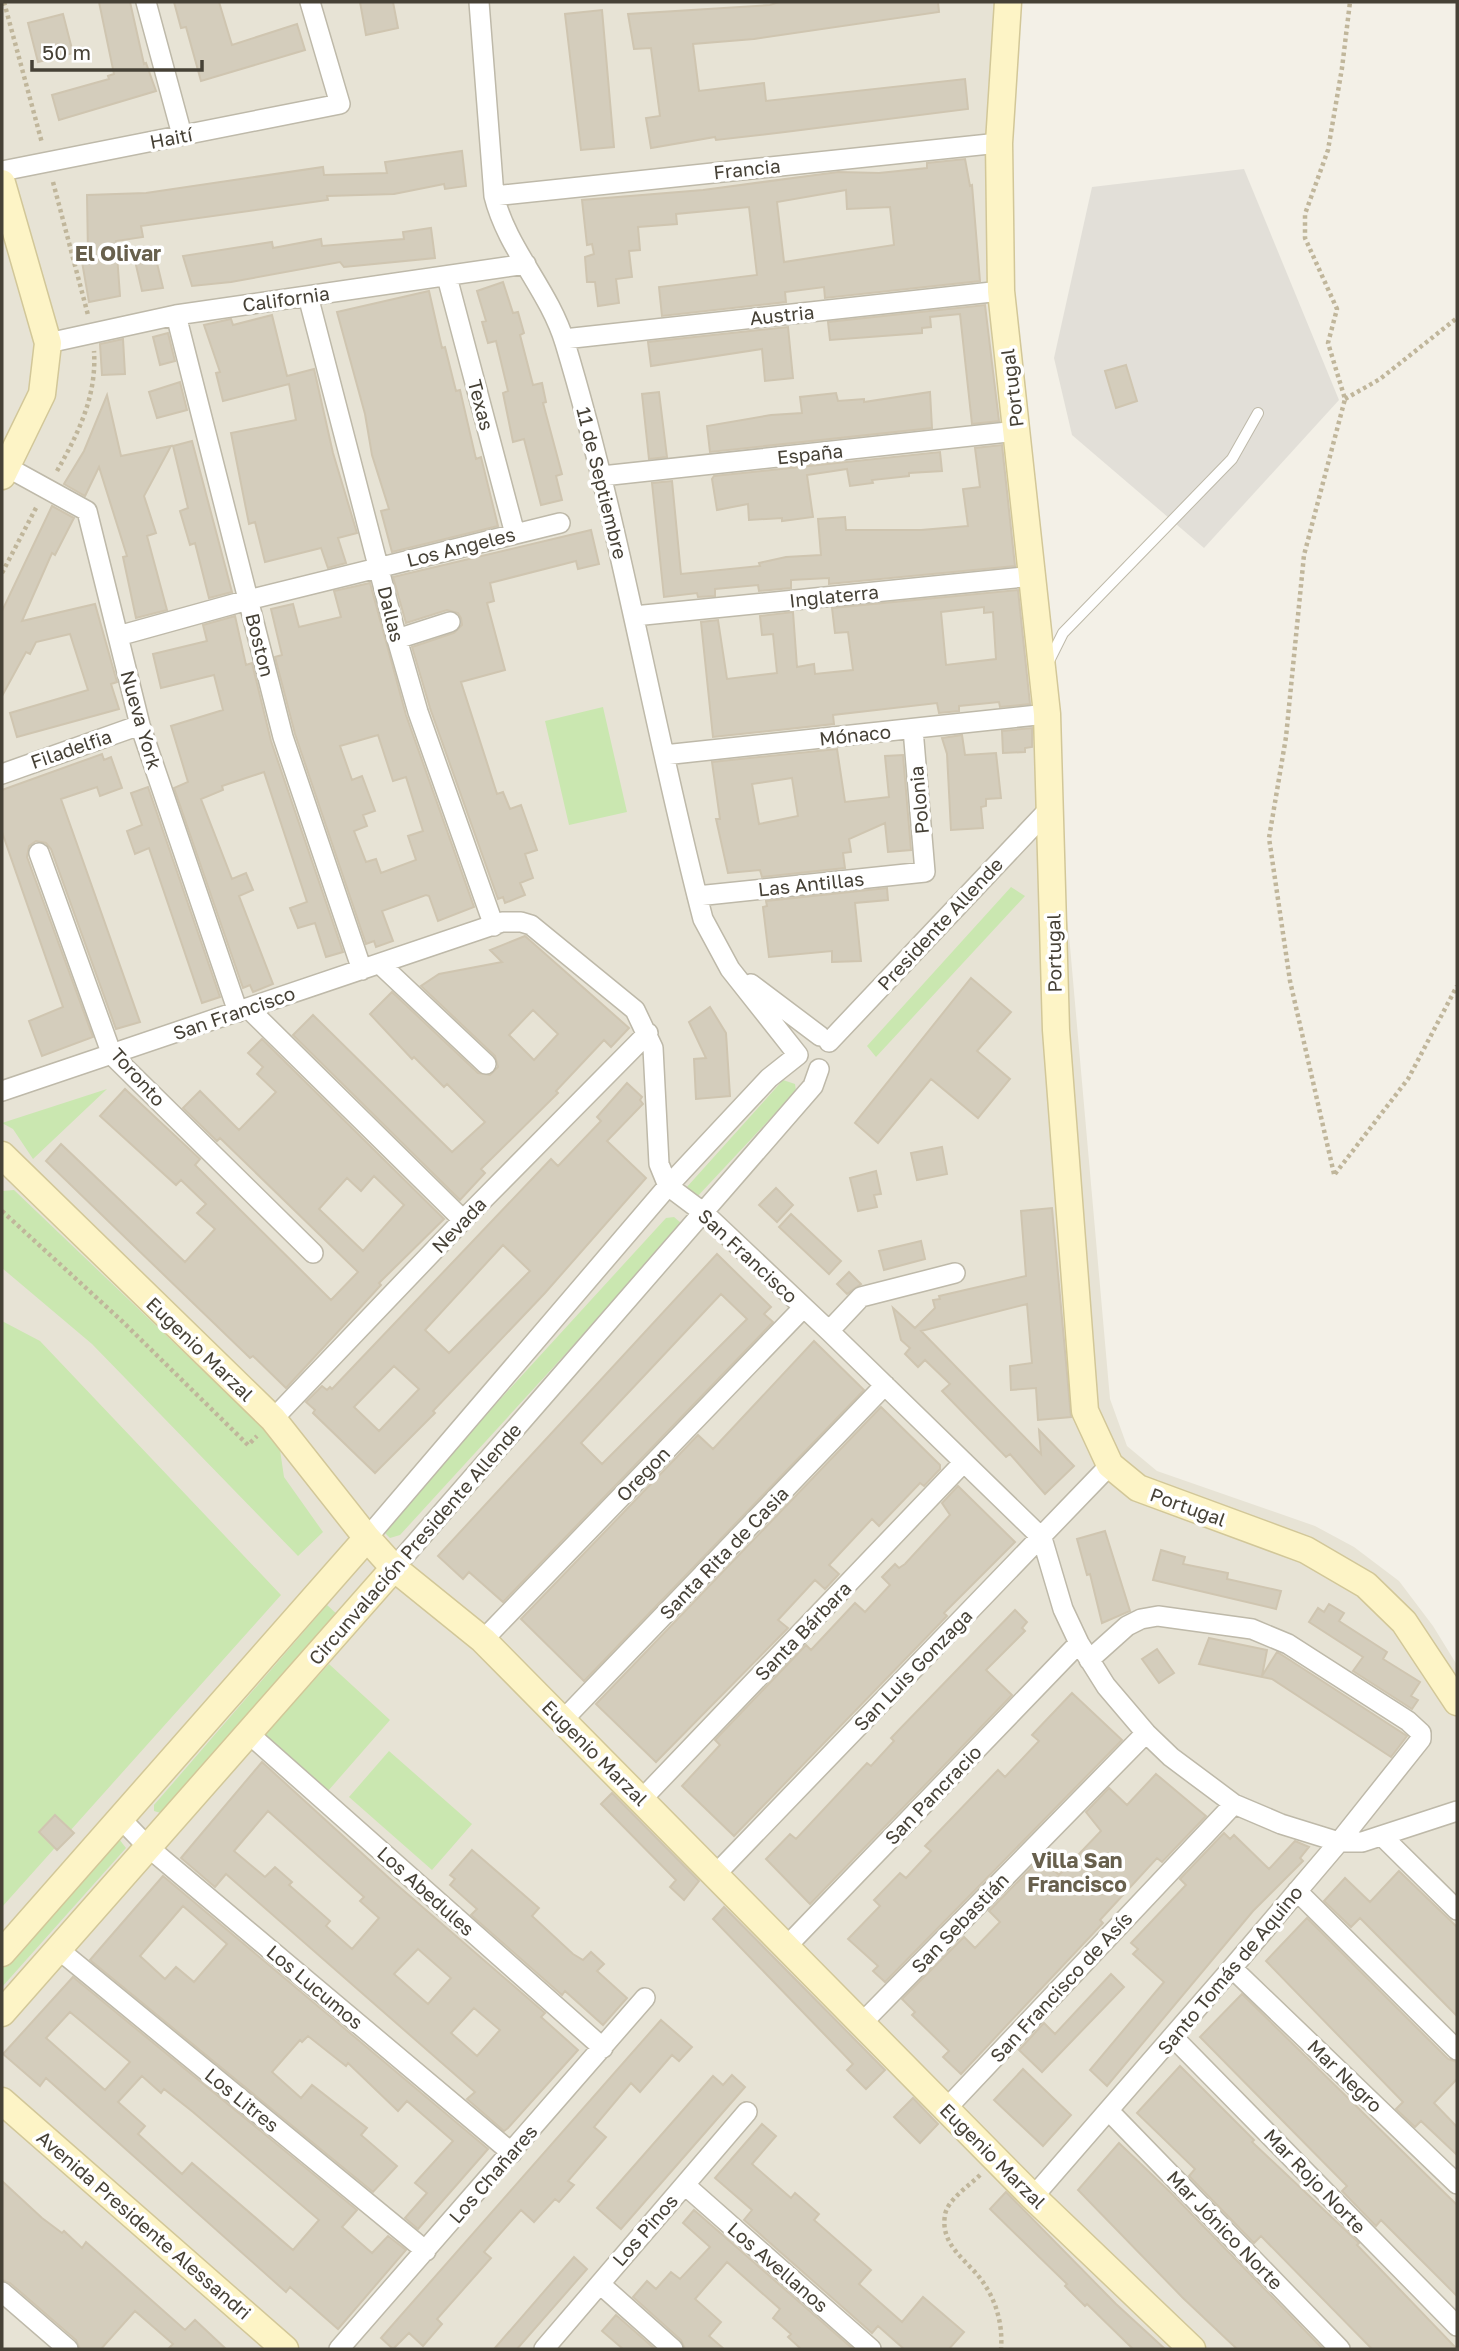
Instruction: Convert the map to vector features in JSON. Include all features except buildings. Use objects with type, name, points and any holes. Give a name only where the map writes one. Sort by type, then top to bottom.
[{"type":"main road","name":"Portugal","points":[[1008,2],[999,143],[1000,291],[1034,576],[1047,715],[1052,806],[1056,1030],[1085,1411],[1110,1465],[1138,1488],[1306,1550],[1366,1585],[1405,1622],[1457,1702]]},
{"type":"main road","points":[[2,183],[9,237],[48,344],[42,394],[4,471]]},
{"type":"main road","name":"Eugenio Marzal","points":[[2,1155],[273,1419],[367,1538],[394,1567],[484,1640],[996,2160],[1192,2349]]},
{"type":"main road","name":"Circunvalación Presidente Allende","points":[[2,1953],[367,1538]]},
{"type":"main road","name":"Circunvalación Presidente Allende","points":[[2,2013],[394,1567]]},
{"type":"main road","name":"Avenida Presidente Alessandri","points":[[2,2101],[285,2349]]},
{"type":"street","points":[[146,2],[183,135]]},
{"type":"street","name":"Haití","points":[[2,171],[340,104],[310,2]]},
{"type":"street","name":"11 de Septiembre","points":[[479,2],[494,196],[501,224],[526,264],[564,338],[603,477],[697,896],[713,941],[730,969],[798,1055]]},
{"type":"street","name":"Francia","points":[[494,196],[999,143]]},
{"type":"street","name":"California","points":[[48,344],[176,314],[526,264]]},
{"type":"street","name":"Texas","points":[[447,277],[515,534]]},
{"type":"street","name":"Austria","points":[[564,338],[1000,291]]},
{"type":"street","name":"Dallas","points":[[309,296],[418,712],[494,926]]},
{"type":"street","name":"Boston","points":[[176,314],[283,737],[371,967],[486,1064]]},
{"type":"street","name":"España","points":[[603,477],[1017,431]]},
{"type":"street","name":"Nueva York","points":[[4,471],[87,511],[140,725],[243,1010],[463,1220]]},
{"type":"street","name":"Los Angeles","points":[[118,636],[248,600],[560,523]]},
{"type":"street","name":"Inglaterra","points":[[634,616],[1034,576]]},
{"type":"street","points":[[397,639],[450,622]]},
{"type":"street","name":"Mónaco","points":[[664,755],[1047,715]]},
{"type":"street","name":"Filadelfia","points":[[2,774],[140,725]]},
{"type":"street","name":"Polonia","points":[[913,729],[925,872]]},
{"type":"street","name":"Presidente Allende","points":[[824,1039],[1052,806]]},
{"type":"street","name":"Toronto","points":[[39,853],[111,1055],[313,1253]]},
{"type":"street","name":"Las Antillas","points":[[697,896],[925,872]]},
{"type":"street","name":"San Francisco","points":[[2,1091],[494,926],[511,921],[531,925],[635,1010],[648,1033],[655,1063],[659,1164],[668,1186],[704,1213],[886,1385],[1042,1538],[1063,1609],[1084,1651],[1112,1694],[1146,1734],[1171,1757],[1234,1804],[1282,1824],[1339,1842],[1362,1842],[1457,1811]]},
{"type":"street","name":"11 de Septiembre","points":[[730,969],[824,1039]]},
{"type":"street","name":"Nevada","points":[[273,1419],[463,1220],[648,1033]]},
{"type":"street","name":"Circunvalación Presidente Allende","points":[[367,1538],[668,1186],[769,1078],[798,1055],[804,1039],[824,1039],[831,1058],[819,1069],[813,1086],[394,1567]]},
{"type":"street","points":[[798,1055],[803,1065],[819,1069]]},
{"type":"street","points":[[829,1331],[861,1297],[955,1273]]},
{"type":"street","name":"Oregon","points":[[484,1640],[803,1308]]},
{"type":"street","name":"Santa Rita de Casia","points":[[563,1720],[886,1385]]},
{"type":"street","name":"Santa Bárbara","points":[[641,1800],[964,1462]]},
{"type":"street","name":"San Luis Gonzaga","points":[[715,1875],[1110,1465]]},
{"type":"street","name":"San Pancracio","points":[[786,1947],[1084,1651],[1142,1619],[1158,1616],[1252,1629],[1288,1644],[1408,1721],[1421,1733],[1420,1739]]},
{"type":"street","name":"Los Abedules","points":[[248,1733],[603,2048]]},
{"type":"street","name":"San Sebastián","points":[[862,2023],[1146,1734]]},
{"type":"street","name":"Santo Tomás de Aquino","points":[[1033,2197],[1110,2112],[1339,1842],[1420,1739]]},
{"type":"street","name":"San Francisco de Asís","points":[[946,2109],[1234,1804]]},
{"type":"street","name":"Los Lucumos","points":[[120,1818],[148,1847],[512,2153]]},
{"type":"street","points":[[1381,1836],[1457,1910]]},
{"type":"street","points":[[1297,1891],[1457,2050]]},
{"type":"street","name":"Los Litres","points":[[58,1949],[426,2251]]},
{"type":"street","name":"Mar Negro","points":[[1232,1968],[1457,2184]]},
{"type":"street","name":"Los Chañares","points":[[339,2349],[645,1998]]},
{"type":"street","name":"Mar Rojo Norte","points":[[1173,2037],[1457,2326]]},
{"type":"street","name":"Los Pinos","points":[[544,2349],[747,2112]]},
{"type":"street","name":"Mar Jónico Norte","points":[[1110,2112],[1340,2349]]},
{"type":"street","name":"Los Avellanos","points":[[685,2185],[872,2349]]},
{"type":"street","points":[[600,2284],[673,2349]]},
{"type":"street","points":[[2,2292],[68,2349]]},
{"type":"lane","points":[[1042,673],[1063,633],[1232,459],[1258,413]]},
{"type":"path","points":[[1350,2],[1328,150],[1305,214],[1305,238],[1337,309],[1328,343],[1345,399],[1304,555],[1286,737],[1269,838],[1290,981],[1335,1174],[1408,1079],[1457,986]]},
{"type":"path","points":[[1345,399],[1380,379],[1457,318]]},
{"type":"path","points":[[2,1211],[123,1322],[248,1445],[273,1419]]},
{"type":"path","points":[[996,2160],[955,2199],[945,2213],[946,2232],[956,2255],[979,2277],[990,2293],[1002,2329],[1001,2349]]},
{"type":"shaded area","points":[[2,2],[1008,2],[999,143],[1052,806],[1069,935],[1110,1399],[1127,1446],[1157,1471],[1315,1526],[1354,1547],[1399,1581],[1433,1626],[1457,1665],[1457,2349],[2,2349]]},
{"type":"shaded area","points":[[1244,169],[1339,400],[1204,548],[1072,435],[1054,358],[1092,187]]},
{"type":"green space","points":[[603,707],[627,812],[569,825],[545,721]]},
{"type":"green space","points":[[1011,887],[1025,896],[876,1057],[867,1046]]},
{"type":"green space","points":[[783,1080],[795,1084],[796,1091],[696,1198],[686,1188]]},
{"type":"green space","points":[[107,1089],[33,1159],[13,1129],[2,1123]]},
{"type":"green space","points":[[14,1190],[263,1428],[280,1450],[284,1477],[323,1532],[298,1556],[92,1344],[2,1268],[2,1191]]},
{"type":"green space","points":[[674,1217],[681,1223],[677,1232],[400,1535],[390,1538],[385,1533],[386,1524],[666,1218]]},
{"type":"green space","points":[[2,1321],[40,1341],[281,1595],[2,1907]]},
{"type":"green space","points":[[327,1605],[338,1615],[164,1814],[154,1811],[154,1805]]},
{"type":"green space","points":[[329,1664],[390,1720],[328,1791],[263,1736]]},
{"type":"green space","points":[[389,1751],[472,1824],[432,1870],[349,1797]]},
{"type":"green space","points":[[119,1839],[126,1848],[2,1987],[2,1965]]},
{"type":"district","name":"El Olivar","points":[[118,254]]},
{"type":"district","name":"Villa San Francisco","points":[[1077,1873]]}]
